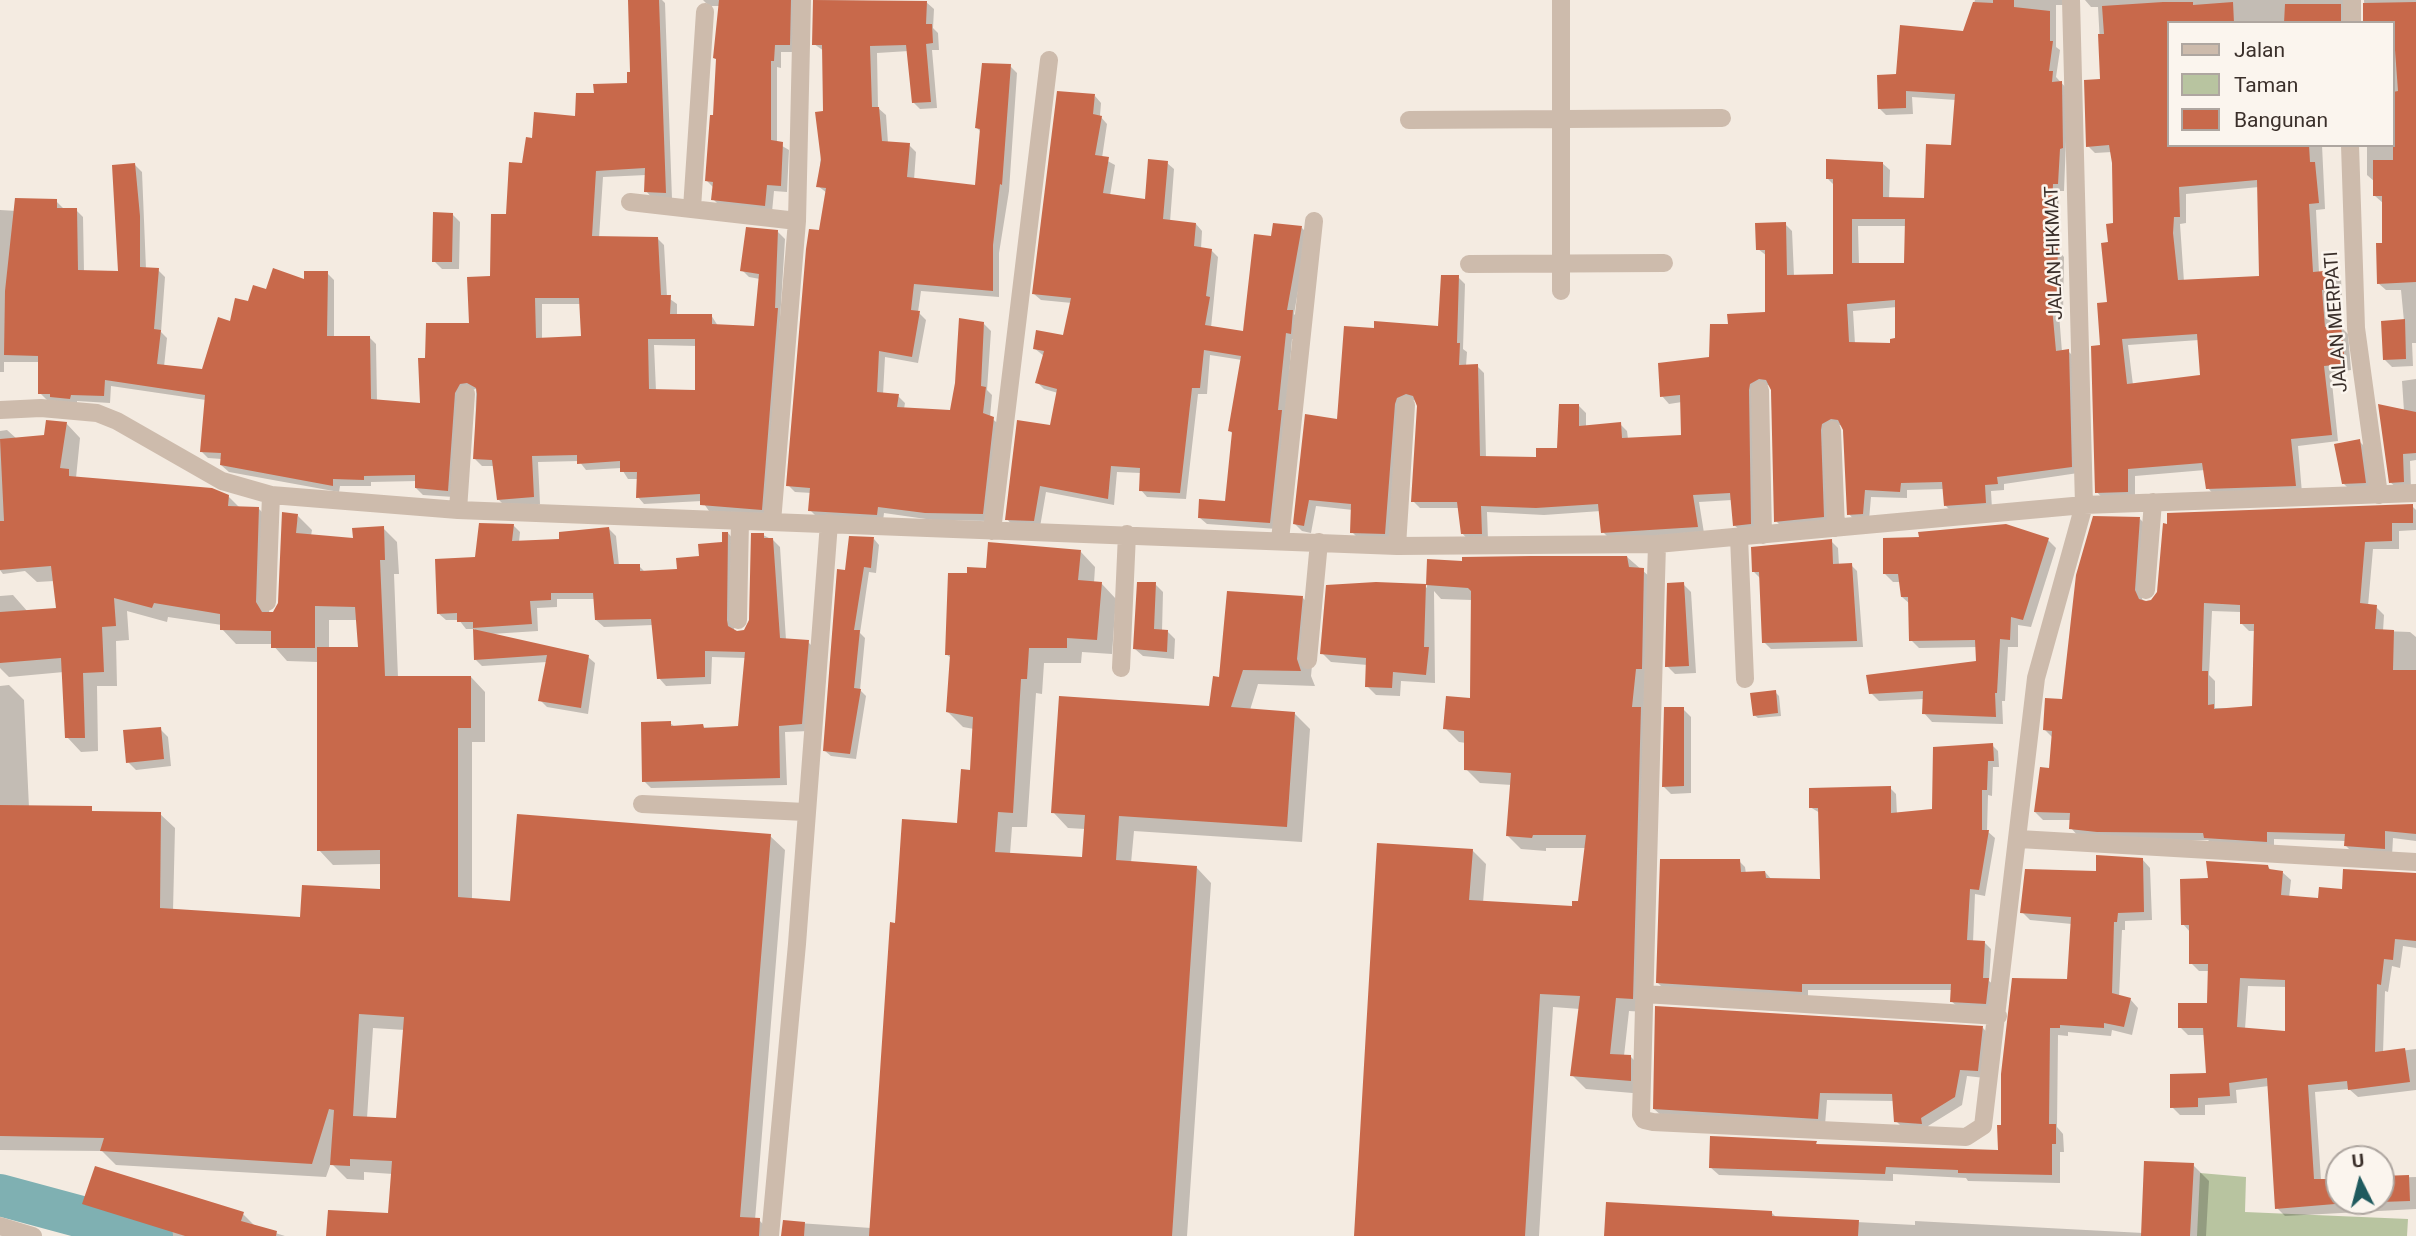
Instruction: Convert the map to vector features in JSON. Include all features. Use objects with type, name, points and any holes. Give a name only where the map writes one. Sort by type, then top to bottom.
[{"type":"street","points":[[772,522],[797,221],[802,0]]},
{"type":"street","points":[[1561,0],[1561,291]]},
{"type":"street","name":"JALAN HIKMAT","points":[[1657,544],[1640,1108],[1644,1120],[1966,1137],[1983,1126],[2036,678],[2084,505],[2071,0]]},
{"type":"street","points":[[2352,0],[2352,21]]},
{"type":"street","points":[[692,208],[705,12]]},
{"type":"street","points":[[992,531],[1049,60]]},
{"type":"street","points":[[1409,120],[1721,118]]},
{"type":"street","name":"JALAN MERPATI","points":[[2350,147],[2356,328],[2379,495]]},
{"type":"street","points":[[629,202],[797,221]]},
{"type":"street","points":[[1280,540],[1314,221]]},
{"type":"street","points":[[1469,264],[1664,262]]},
{"type":"street","points":[[1760,390],[1763,535]]},
{"type":"street","points":[[458,510],[466,394]]},
{"type":"street","points":[[1397,545],[1406,405]]},
{"type":"street","points":[[0,410],[41,408],[97,413],[117,421],[222,481],[271,495],[458,510],[1397,545],[1657,544],[2084,505],[2416,493]]},
{"type":"street","points":[[1832,430],[1836,528]]},
{"type":"street","points":[[267,602],[271,495]]},
{"type":"street","points":[[2146,590],[2153,502]]},
{"type":"street","points":[[738,620],[740,521]]},
{"type":"street","points":[[770,1236],[829,523]]},
{"type":"street","points":[[1121,668],[1127,534]]},
{"type":"street","points":[[1739,537],[1745,679]]},
{"type":"street","points":[[1308,660],[1319,542]]},
{"type":"street","points":[[642,804],[805,812]]},
{"type":"street","points":[[2019,839],[2416,862]]},
{"type":"street","points":[[1644,994],[1998,1016]]},
{"type":"street","points":[[0,1226],[33,1236]]},
{"type":"green space","points":[[2200,1173],[2246,1177],[2245,1212],[2408,1219],[2407,1236],[2197,1236]]},
{"type":"building","points":[[628,0],[659,0],[666,193],[644,192],[645,168],[596,171],[592,236],[658,237],[661,295],[671,295],[670,314],[712,314],[712,324],[754,326],[759,274],[740,271],[746,227],[778,230],[775,308],[778,308],[762,510],[700,505],[700,494],[636,498],[637,472],[620,472],[620,461],[577,464],[577,455],[532,456],[534,497],[497,500],[492,460],[473,459],[477,394],[476,388],[467,383],[460,384],[455,393],[448,491],[415,488],[415,475],[364,476],[364,480],[333,479],[333,486],[220,465],[221,453],[200,452],[205,395],[105,380],[104,396],[71,395],[70,399],[50,397],[50,394],[38,394],[38,356],[4,355],[5,291],[15,198],[57,199],[57,208],[77,208],[78,270],[118,271],[112,165],[135,163],[140,216],[140,267],[159,268],[154,329],[161,330],[157,364],[202,369],[218,317],[230,321],[235,298],[248,301],[253,285],[266,289],[273,268],[304,279],[304,271],[328,271],[327,336],[370,336],[371,399],[420,403],[418,358],[425,358],[426,323],[469,323],[467,277],[490,276],[491,214],[506,214],[509,162],[522,163],[526,137],[532,138],[534,112],[575,116],[576,93],[594,93],[593,84],[627,83],[627,72],[630,72]],"holes":[[[535,298],[579,298],[581,336],[536,338]],[[648,339],[695,339],[695,390],[649,389]]]},
{"type":"building","points":[[719,0],[791,0],[790,45],[775,45],[774,61],[771,61],[771,140],[783,142],[781,186],[767,185],[765,206],[711,200],[713,182],[705,181],[710,115],[713,115],[716,59],[713,58]]},
{"type":"building","points":[[813,0],[927,1],[926,24],[932,24],[933,43],[926,44],[931,102],[912,103],[906,45],[870,46],[872,107],[879,107],[882,141],[910,143],[907,177],[975,185],[980,129],[975,128],[982,63],[1011,64],[1002,185],[1000,184],[993,245],[993,291],[914,284],[911,310],[920,311],[912,357],[879,351],[877,392],[899,394],[897,407],[950,410],[955,383],[959,318],[984,322],[981,386],[986,387],[983,413],[994,417],[983,514],[925,513],[878,507],[877,515],[808,511],[810,488],[786,486],[806,249],[809,229],[819,230],[826,188],[816,187],[821,160],[815,112],[823,111],[822,45],[812,45]]},
{"type":"building","points":[[1993,0],[2014,0],[2014,7],[2050,11],[2050,41],[2053,41],[2049,71],[2053,71],[2052,82],[2062,81],[2063,148],[2060,149],[2058,184],[2053,184],[2050,247],[2058,248],[2056,307],[2052,307],[2056,351],[2069,349],[2072,467],[1997,477],[1998,484],[1985,485],[1986,503],[1944,506],[1942,482],[1901,483],[1900,492],[1865,490],[1863,514],[1847,515],[1843,430],[1838,420],[1831,419],[1822,424],[1821,430],[1824,517],[1774,522],[1771,390],[1766,380],[1759,379],[1750,384],[1749,390],[1751,524],[1733,526],[1730,493],[1693,495],[1698,527],[1601,533],[1598,504],[1536,508],[1481,506],[1482,534],[1461,534],[1457,502],[1411,502],[1417,406],[1413,396],[1406,394],[1397,398],[1395,404],[1385,534],[1350,533],[1351,504],[1309,500],[1304,526],[1293,524],[1305,414],[1337,419],[1344,326],[1374,328],[1374,321],[1438,326],[1441,275],[1459,275],[1459,365],[1478,364],[1480,456],[1536,457],[1536,448],[1557,448],[1559,404],[1579,404],[1579,426],[1621,422],[1622,438],[1681,435],[1680,395],[1660,397],[1658,363],[1709,357],[1710,324],[1728,324],[1727,314],[1765,312],[1765,250],[1756,250],[1755,223],[1786,222],[1787,275],[1833,274],[1833,179],[1826,179],[1826,159],[1883,162],[1883,197],[1924,198],[1926,144],[1951,145],[1955,94],[1906,91],[1906,108],[1878,109],[1877,75],[1896,74],[1900,25],[1963,31],[1973,2],[1993,3]],"holes":[[[1852,219],[1905,219],[1904,263],[1852,263]],[[1895,300],[1895,338],[1890,339],[1890,343],[1849,342],[1847,304]]]},
{"type":"building","points":[[2163,2],[2193,2],[2193,5],[2233,2],[2234,21],[2168,21],[2168,147],[2309,147],[2310,162],[2315,162],[2319,203],[2309,204],[2313,272],[2334,270],[2336,288],[2322,290],[2325,327],[2341,325],[2345,364],[2324,366],[2332,435],[2291,439],[2296,486],[2206,489],[2202,463],[2128,469],[2128,492],[2095,493],[2091,346],[2100,345],[2097,303],[2107,302],[2101,243],[2108,242],[2106,224],[2113,223],[2112,163],[2109,145],[2086,147],[2084,80],[2100,79],[2098,34],[2104,34],[2102,6]],"holes":[[[2257,180],[2259,276],[2178,280],[2173,233],[2174,217],[2180,217],[2179,187]],[[2197,334],[2200,375],[2127,384],[2122,339]]]},
{"type":"building","points":[[2416,2],[2416,282],[2377,284],[2376,243],[2382,243],[2382,196],[2373,196],[2373,160],[2393,160],[2395,92],[2398,91],[2395,21],[2363,21],[2363,3]]},
{"type":"building","points":[[2285,4],[2341,4],[2341,21],[2284,21]]},
{"type":"building","points":[[1057,91],[1095,94],[1093,114],[1102,116],[1095,155],[1109,157],[1103,193],[1145,199],[1148,159],[1168,161],[1163,219],[1196,223],[1194,246],[1212,249],[1206,296],[1210,297],[1205,325],[1243,331],[1254,234],[1271,236],[1273,223],[1302,226],[1287,310],[1293,310],[1291,334],[1286,333],[1278,410],[1282,410],[1270,523],[1198,518],[1199,499],[1225,501],[1232,432],[1228,431],[1241,356],[1204,350],[1200,388],[1192,388],[1180,493],[1139,491],[1140,468],[1111,466],[1108,499],[1040,486],[1034,521],[1005,520],[1017,420],[1050,425],[1057,389],[1035,383],[1044,351],[1033,349],[1036,330],[1063,335],[1071,298],[1032,294]]},
{"type":"building","points":[[433,212],[453,213],[452,262],[432,262]]},
{"type":"building","points":[[2405,319],[2406,359],[2383,360],[2381,321]]},
{"type":"building","points":[[2378,404],[2416,412],[2416,453],[2403,454],[2404,482],[2389,483]]},
{"type":"building","points":[[46,420],[67,422],[60,468],[69,469],[69,476],[212,488],[229,495],[228,506],[259,507],[256,602],[262,612],[273,612],[278,603],[282,512],[298,514],[296,533],[353,538],[352,528],[384,526],[385,560],[380,560],[385,676],[471,676],[471,728],[458,728],[458,897],[510,901],[517,814],[771,834],[740,1217],[760,1218],[759,1236],[326,1236],[328,1210],[388,1213],[392,1161],[350,1159],[350,1166],[330,1165],[334,1110],[329,1109],[312,1164],[100,1151],[104,1138],[0,1136],[0,805],[92,806],[92,811],[161,812],[160,908],[300,917],[302,885],[380,889],[380,850],[317,851],[317,647],[358,647],[355,607],[315,606],[315,648],[271,648],[271,631],[220,630],[220,614],[154,603],[152,608],[114,598],[116,626],[102,627],[104,672],[83,673],[85,738],[65,738],[61,658],[0,663],[0,612],[56,608],[51,566],[0,570],[0,521],[4,521],[0,439],[44,435]],"holes":[[[359,1014],[404,1017],[396,1118],[353,1116]]]},
{"type":"building","points":[[2360,439],[2366,483],[2342,484],[2334,444]]},
{"type":"building","points":[[2413,504],[2413,523],[2392,523],[2392,541],[2365,542],[2360,603],[2377,605],[2375,629],[2394,630],[2393,670],[2416,670],[2416,834],[2385,831],[2385,849],[2344,846],[2345,834],[2267,832],[2267,842],[2204,838],[2203,833],[2097,832],[2069,829],[2070,813],[2034,812],[2040,767],[2049,768],[2052,731],[2043,730],[2045,698],[2062,699],[2076,575],[2093,516],[2140,517],[2135,590],[2139,599],[2146,601],[2151,600],[2157,592],[2163,523],[2167,524],[2167,513]],"holes":[[[2204,603],[2240,605],[2240,624],[2254,624],[2252,706],[2214,709],[2214,704],[2208,705],[2208,671],[2202,671]]]},
{"type":"building","points":[[479,523],[514,524],[512,541],[559,539],[559,532],[609,527],[614,564],[640,564],[640,571],[677,569],[676,558],[699,556],[698,544],[722,542],[722,532],[728,532],[727,620],[728,626],[737,631],[744,630],[749,620],[751,533],[764,533],[764,538],[773,538],[780,638],[809,640],[802,724],[779,726],[780,778],[642,782],[641,722],[671,721],[671,726],[703,724],[704,728],[738,726],[745,652],[705,651],[705,677],[657,679],[651,619],[595,620],[593,593],[551,593],[551,600],[530,601],[532,624],[473,628],[473,622],[457,622],[457,613],[437,614],[435,559],[475,557]]},
{"type":"building","points":[[2006,524],[2049,538],[2023,620],[2011,617],[2010,640],[2000,639],[1995,693],[1996,717],[1922,714],[1923,691],[1869,694],[1866,675],[1976,661],[1975,640],[1909,641],[1908,597],[1901,597],[1898,574],[1883,574],[1883,538],[1919,537],[1918,532]]},
{"type":"building","points":[[849,536],[874,537],[871,568],[864,567],[854,630],[860,630],[854,688],[861,689],[850,754],[823,751],[837,569],[845,570]]},
{"type":"building","points":[[1832,539],[1833,564],[1852,563],[1857,641],[1762,643],[1759,572],[1752,572],[1751,547]]},
{"type":"building","points":[[988,542],[1081,550],[1078,580],[1102,582],[1097,640],[1067,638],[1067,648],[1029,648],[1027,679],[1021,679],[1013,813],[998,812],[995,852],[1082,857],[1085,815],[1051,813],[1059,696],[1209,706],[1213,676],[1219,677],[1227,591],[1303,596],[1297,659],[1301,671],[1243,670],[1231,707],[1295,712],[1287,827],[1119,816],[1116,860],[1197,866],[1172,1236],[869,1236],[890,922],[895,923],[902,819],[957,823],[961,769],[970,770],[973,717],[946,712],[950,655],[945,655],[948,573],[967,573],[967,567],[986,568]]},
{"type":"building","points":[[1627,556],[1629,567],[1644,568],[1642,669],[1636,669],[1632,707],[1641,707],[1633,999],[1616,998],[1610,1054],[1631,1055],[1631,1081],[1570,1076],[1580,996],[1540,994],[1525,1236],[1354,1236],[1377,843],[1473,849],[1469,900],[1572,906],[1572,901],[1578,901],[1586,835],[1533,835],[1532,838],[1506,836],[1511,773],[1464,770],[1464,731],[1443,729],[1446,696],[1470,698],[1471,591],[1468,588],[1426,585],[1427,559],[1462,561],[1462,557]]},
{"type":"building","points":[[1137,582],[1156,582],[1154,629],[1168,630],[1167,652],[1133,649]]},
{"type":"building","points":[[1376,582],[1426,584],[1424,647],[1429,647],[1426,675],[1393,672],[1392,688],[1365,687],[1366,658],[1320,654],[1326,585]]},
{"type":"building","points":[[1684,582],[1689,666],[1665,667],[1667,583]]},
{"type":"building","points":[[473,629],[589,655],[581,708],[538,701],[547,655],[474,660]]},
{"type":"building","points":[[1776,690],[1778,713],[1753,716],[1750,693]]},
{"type":"building","points":[[1664,707],[1684,707],[1684,786],[1662,787]]},
{"type":"building","points":[[161,727],[164,759],[126,763],[123,730]]},
{"type":"building","points":[[1993,743],[1994,761],[1988,761],[1987,790],[1982,790],[1982,830],[1989,830],[1979,890],[1970,889],[1967,940],[1985,941],[1983,978],[1989,978],[1986,1004],[1950,1002],[1951,984],[1802,984],[1802,992],[1656,983],[1660,859],[1740,859],[1741,872],[1765,871],[1766,878],[1820,879],[1818,808],[1809,808],[1809,788],[1891,786],[1891,813],[1932,809],[1933,747]]},
{"type":"building","points":[[2096,855],[2143,858],[2144,912],[2118,913],[2117,922],[2114,922],[2112,993],[2131,998],[2124,1027],[2104,1023],[2104,1028],[2060,1025],[2060,1028],[2050,1028],[2049,1124],[2056,1124],[2056,1144],[2052,1144],[2052,1175],[1958,1173],[1958,1170],[1886,1167],[1885,1174],[1709,1168],[1710,1136],[1817,1141],[1816,1144],[1998,1150],[2001,1074],[2012,978],[2067,979],[2071,917],[2020,913],[2025,869],[2096,871]]},
{"type":"building","points":[[2206,861],[2268,865],[2269,869],[2283,871],[2281,895],[2318,898],[2319,887],[2342,889],[2343,869],[2416,873],[2416,941],[2395,939],[2393,960],[2384,959],[2381,985],[2377,984],[2375,1052],[2405,1048],[2410,1082],[2348,1090],[2347,1081],[2308,1085],[2314,1179],[2325,1179],[2325,1205],[2275,1209],[2267,1078],[2229,1083],[2230,1096],[2198,1098],[2198,1107],[2170,1108],[2170,1074],[2206,1073],[2203,1028],[2178,1028],[2178,1003],[2207,1003],[2208,964],[2189,964],[2189,925],[2181,925],[2180,879],[2208,878]],"holes":[[[2240,978],[2285,980],[2285,1031],[2237,1027]]]},
{"type":"building","points":[[1655,1006],[1983,1026],[1978,1071],[1960,1070],[1955,1097],[1921,1118],[1922,1124],[1894,1122],[1892,1094],[1820,1093],[1818,1119],[1653,1109]]},
{"type":"building","points":[[2144,1161],[2194,1163],[2190,1236],[2141,1236]]},
{"type":"building","points":[[95,1166],[244,1212],[241,1221],[277,1231],[276,1236],[185,1236],[82,1204]]},
{"type":"building","points":[[2409,1175],[2410,1201],[2395,1202],[2395,1176]]},
{"type":"building","points":[[1606,1202],[1772,1211],[1772,1216],[1859,1220],[1858,1236],[1604,1236]]},
{"type":"building","points":[[783,1220],[805,1222],[804,1236],[781,1236]]},
{"type":"waterway","points":[[0,1195],[152,1236]]}]
